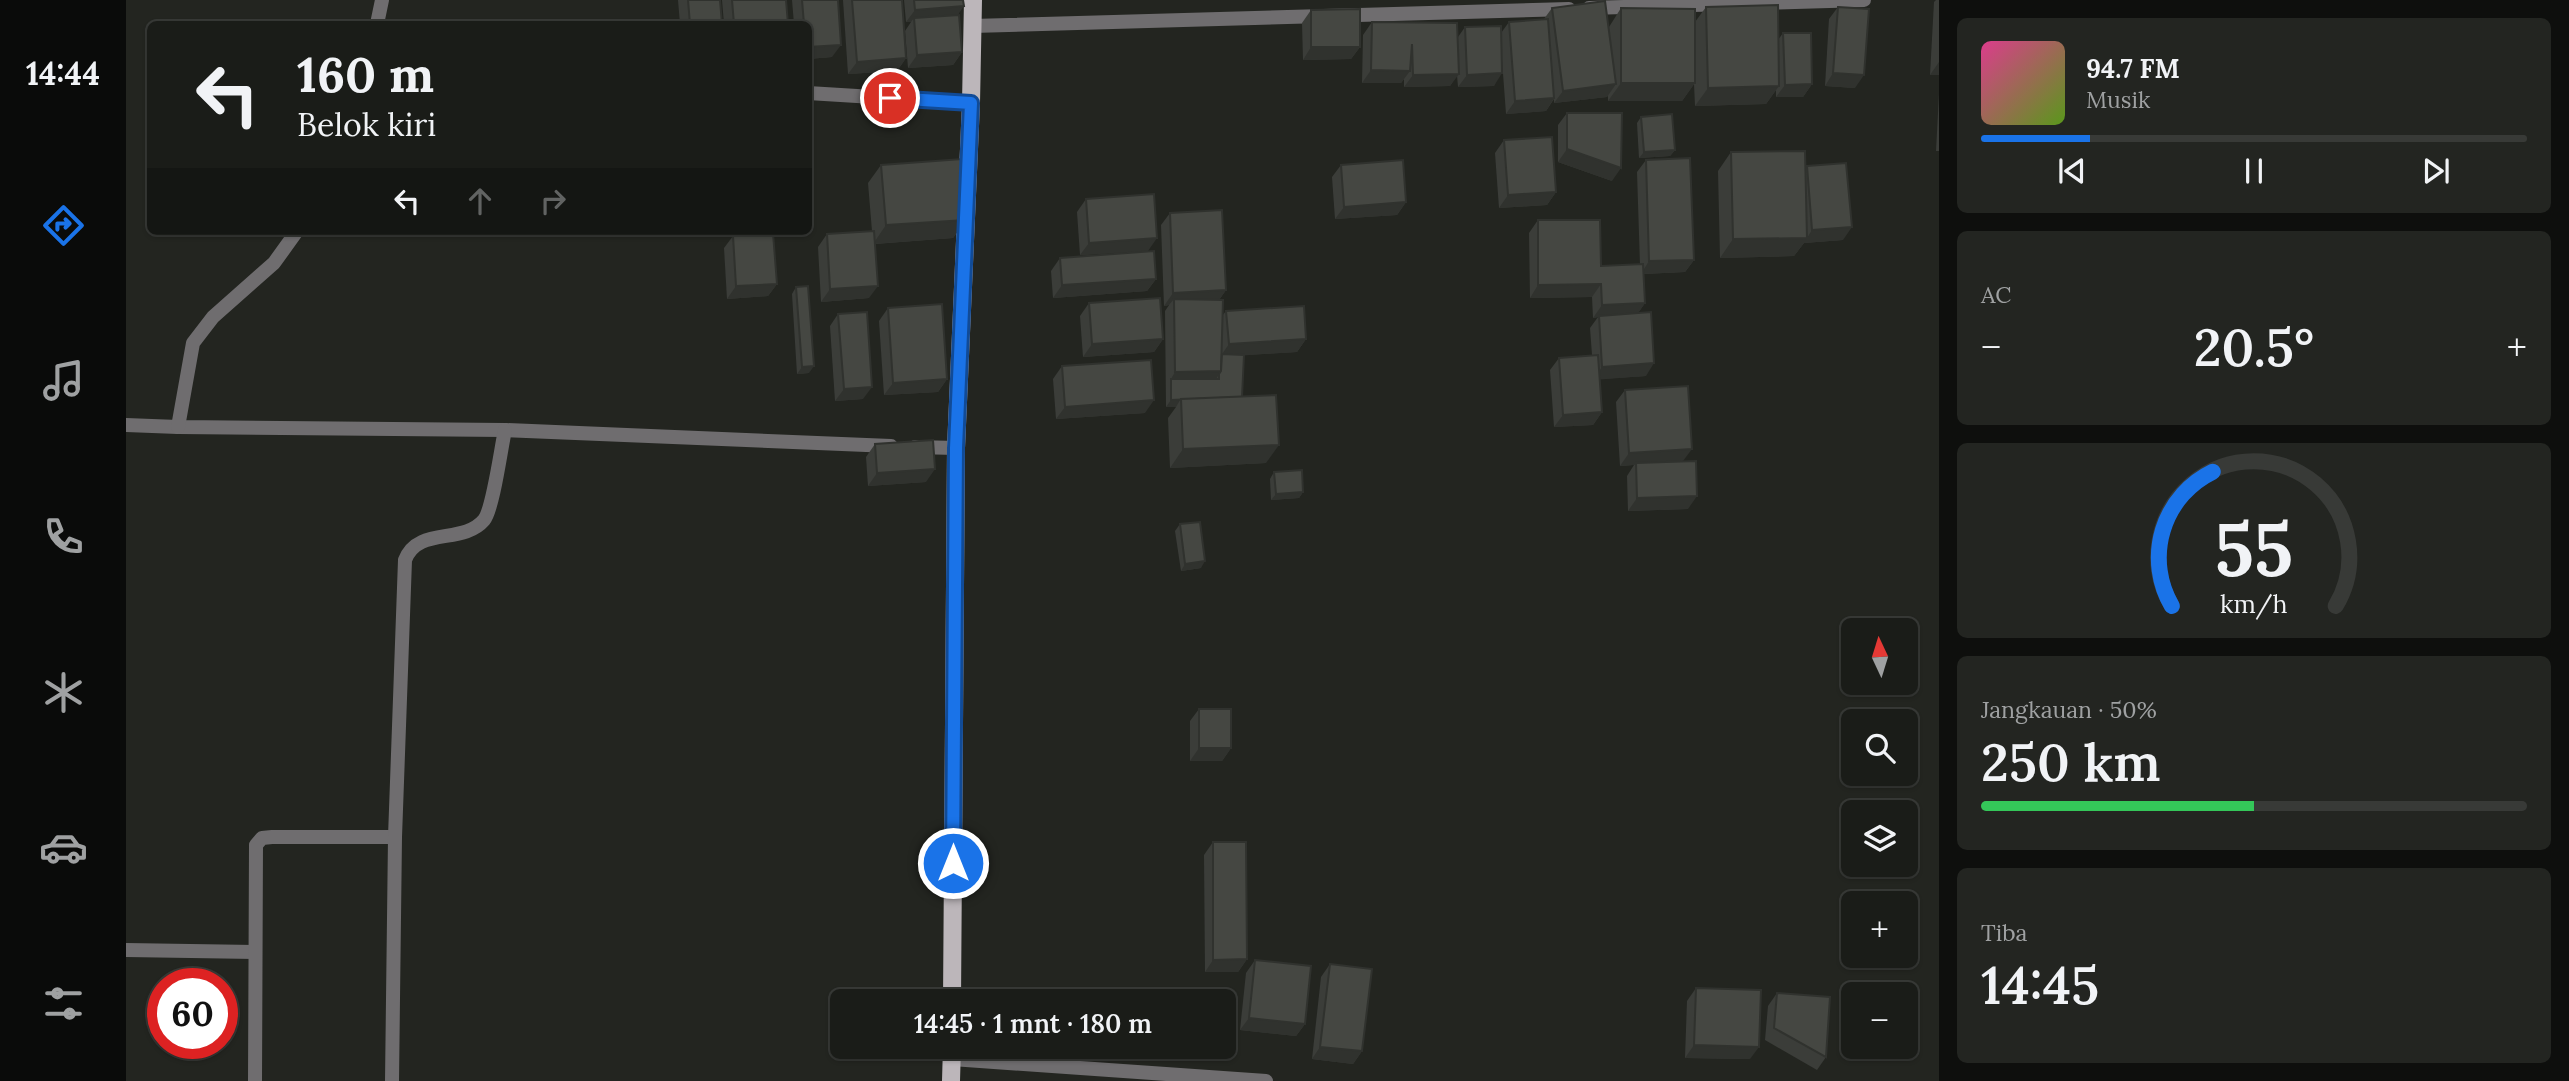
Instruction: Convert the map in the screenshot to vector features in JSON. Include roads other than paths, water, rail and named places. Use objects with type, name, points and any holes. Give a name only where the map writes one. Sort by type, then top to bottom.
[{"type":"main road","points":[[952,989],[956,448],[973,0]]},
{"type":"main road","points":[[951,1081],[952,1059]]},
{"type":"street","points":[[378,21],[382,0]]},
{"type":"street","points":[[972,26],[1864,0]]},
{"type":"street","points":[[812,93],[971,103]]},
{"type":"street","points":[[178,427],[193,343],[214,317],[274,264],[294,235]]},
{"type":"street","points":[[126,425],[505,430],[956,448]]},
{"type":"street","points":[[392,1081],[395,837],[405,560],[409,548],[416,544],[453,534],[469,533],[486,518],[505,430]]},
{"type":"street","points":[[255,1081],[256,845],[262,838],[395,837]]},
{"type":"street","points":[[126,950],[255,952]]},
{"type":"street","points":[[1019,1059],[1266,1081]]}]
